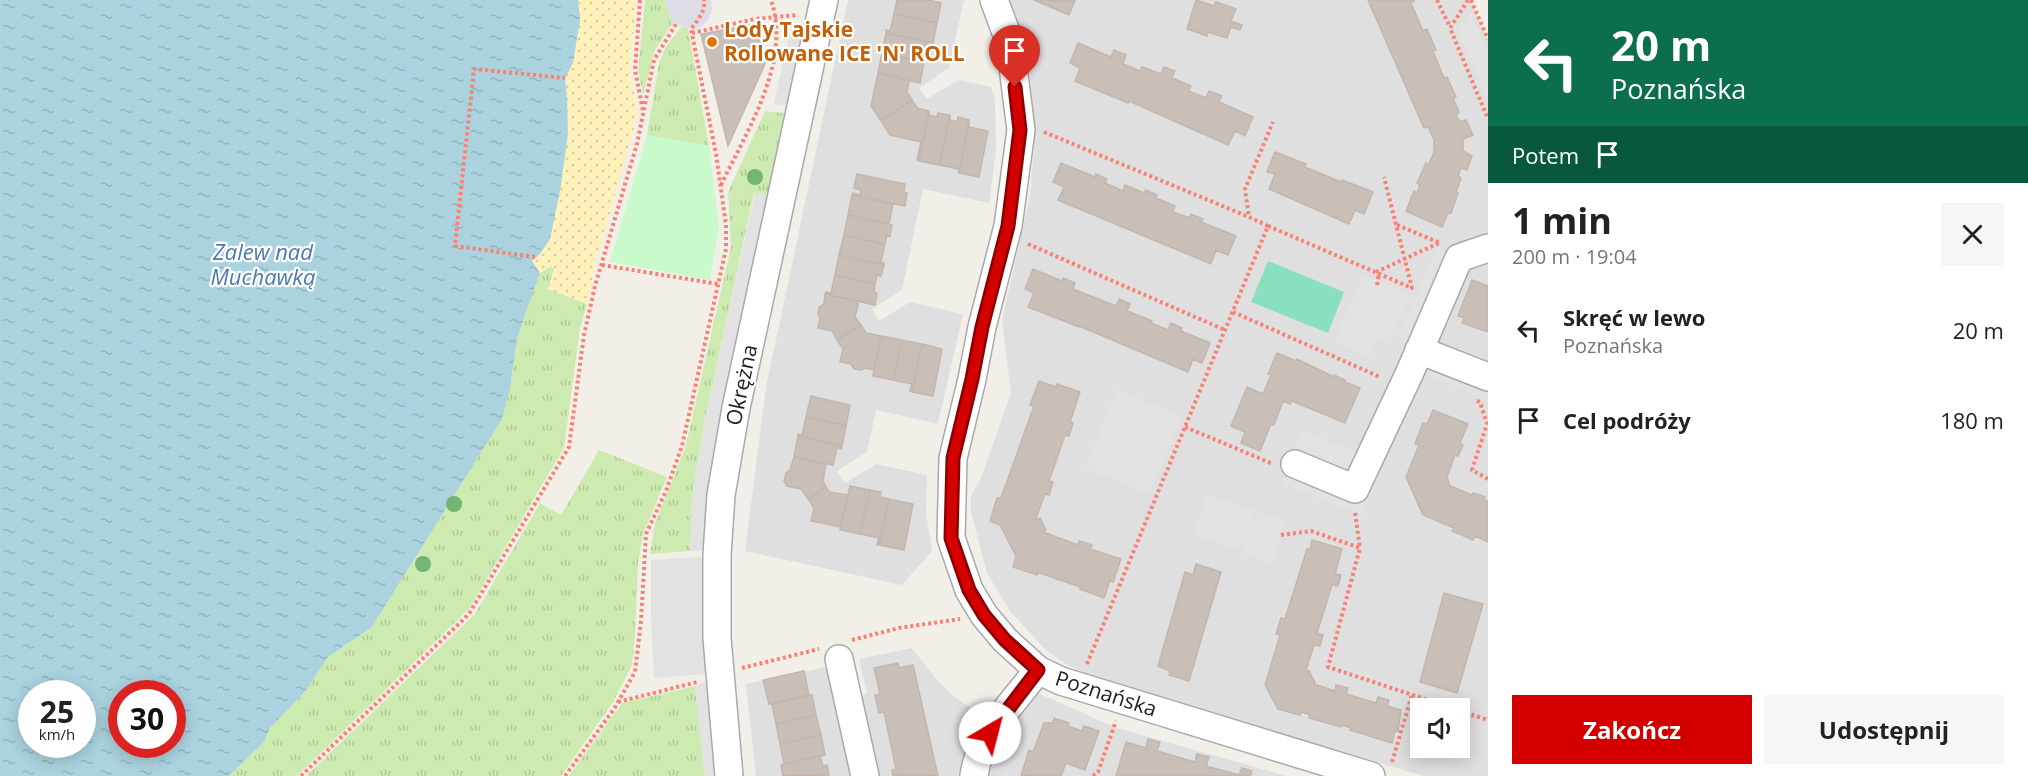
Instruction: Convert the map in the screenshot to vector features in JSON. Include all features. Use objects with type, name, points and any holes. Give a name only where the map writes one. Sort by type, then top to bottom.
[{"type":"street","name":"Poznańska","points":[[994,0],[1010,43],[1020,130],[1008,226],[982,327],[953,458],[951,538],[969,590],[984,615],[1005,640],[1038,670],[1072,685],[1381,771]]},
{"type":"street","name":"Okrężna","points":[[729,776],[717,638],[717,555],[721,495],[814,7]]},
{"type":"street","points":[[1295,464],[1355,489],[1459,258],[1479,251]]},
{"type":"street","points":[[1419,350],[1488,377]]},
{"type":"street","points":[[834,650],[865,776]]},
{"type":"street","points":[[975,776],[976,762],[990,733],[1038,670]]},
{"type":"path","points":[[640,0],[634,70],[644,115]]},
{"type":"path","points":[[565,776],[618,702],[635,672],[641,621],[646,534],[666,491],[682,446],[726,249],[726,225],[720,187],[691,29],[700,17],[705,4],[704,0]]},
{"type":"path","points":[[720,187],[767,87],[777,49],[776,18],[771,0]]},
{"type":"path","points":[[1437,0],[1488,119]]},
{"type":"path","points":[[1450,28],[1470,0],[1488,39]]},
{"type":"path","points":[[692,33],[776,18],[814,7]]},
{"type":"path","points":[[301,776],[469,614],[569,447],[584,335],[644,115],[654,60],[676,24]]},
{"type":"path","points":[[536,257],[455,246],[474,69],[565,78]]},
{"type":"path","points":[[1249,217],[1245,189],[1273,122]]},
{"type":"path","points":[[1044,132],[1412,288],[1384,177]]},
{"type":"path","points":[[1396,225],[1440,243],[1479,251]]},
{"type":"path","points":[[1083,673],[1268,226]]},
{"type":"path","points":[[1020,241],[1225,330]]},
{"type":"path","points":[[1377,273],[1440,243]]},
{"type":"path","points":[[602,265],[718,284]]},
{"type":"path","points":[[1377,273],[1377,285]]},
{"type":"path","points":[[1233,312],[1402,386]]},
{"type":"path","points":[[1470,398],[1480,402],[1487,424],[1472,470],[1488,479]]},
{"type":"path","points":[[1182,416],[1188,418]]},
{"type":"path","points":[[1185,427],[1287,470],[1295,464]]},
{"type":"path","points":[[1355,489],[1355,512],[1360,548],[1328,667],[1421,698]]},
{"type":"path","points":[[1281,535],[1311,531],[1360,548]]},
{"type":"path","points":[[618,702],[695,683],[720,673],[834,650],[899,628],[984,615]]},
{"type":"path","points":[[1381,771],[1412,695]]},
{"type":"path","points":[[1470,714],[1488,720]]},
{"type":"path","points":[[1093,776],[1098,772],[1118,715]]},
{"type":"shaded area","points":[[665,0],[711,0],[712,9],[709,19],[701,27],[691,29],[676,24],[670,17]]},
{"type":"shaded area","points":[[848,0],[964,0],[949,68],[919,88],[927,99],[958,80],[991,87],[995,101],[996,150],[989,203],[923,189],[902,290],[872,309],[879,321],[910,302],[963,314],[938,424],[876,410],[867,452],[837,471],[845,483],[876,464],[927,475],[926,513],[932,551],[902,585],[745,551],[766,387]]},
{"type":"shaded area","points":[[1007,0],[1471,0],[1488,40],[1488,776],[1423,776],[1094,677],[1067,665],[1046,650],[1010,611],[987,573],[971,512],[971,496],[981,478],[1011,393],[1002,320],[1030,196],[1034,145],[1030,76],[1021,39]]},
{"type":"shaded area","points":[[1471,13],[1488,53],[1488,100],[1458,33]]},
{"type":"shaded area","points":[[810,19],[790,107],[774,104],[790,30]]},
{"type":"shaded area","points":[[755,193],[771,194],[709,550],[690,551],[692,499],[704,424]]},
{"type":"shaded area","points":[[1437,248],[1456,257],[1417,348],[1398,339]]},
{"type":"shaded area","points":[[1365,275],[1410,295],[1388,344],[1377,339],[1369,357],[1334,341]]},
{"type":"shaded area","points":[[1433,359],[1488,383],[1488,405],[1485,399],[1426,374]]},
{"type":"shaded area","points":[[1117,389],[1182,416],[1150,494],[1085,468]]},
{"type":"shaded area","points":[[1302,430],[1384,463],[1363,515],[1281,484]]},
{"type":"shaded area","points":[[1207,494],[1255,510],[1252,516],[1255,521],[1259,512],[1285,521],[1272,564],[1242,553],[1246,543],[1242,542],[1238,551],[1193,536]]},
{"type":"shaded area","points":[[702,557],[705,674],[654,678],[651,560]]},
{"type":"shaded area","points":[[912,648],[936,679],[956,698],[989,721],[963,761],[962,776],[871,776],[858,699],[867,693],[859,659]]},
{"type":"shaded area","points":[[826,667],[850,776],[756,776],[746,684]]},
{"type":"shaded area","points":[[710,680],[719,776],[705,776],[695,686]]},
{"type":"shaded area","points":[[1033,691],[1117,728],[1287,776],[983,776],[991,755]]},
{"type":"shaded area","points":[[1470,731],[1475,732],[1470,750]]},
{"type":"shaded area","points":[[1452,758],[1468,758],[1466,765],[1451,761]]},
{"type":"green space","points":[[645,0],[665,0],[670,17],[674,21],[655,50],[643,96],[638,70]]},
{"type":"green space","points":[[682,26],[688,28],[709,146],[647,135],[659,63],[665,48]]},
{"type":"green space","points":[[765,111],[784,113],[771,194],[754,193],[704,424],[692,499],[690,551],[650,554],[655,523],[685,449],[731,247],[728,192]]},
{"type":"green space","points":[[647,135],[709,146],[719,227],[710,280],[610,262]]},
{"type":"green space","points":[[1268,261],[1344,292],[1328,333],[1251,302]]},
{"type":"green space","points":[[551,266],[554,269],[548,289],[587,304],[580,328],[564,448],[469,609],[297,776],[229,776],[263,743],[270,728],[304,693],[329,656],[371,628],[510,388],[517,338],[540,273]]},
{"type":"green space","points":[[599,450],[667,477],[643,534],[638,564],[632,665],[613,702],[561,776],[306,776],[475,614],[540,503],[561,515]]},
{"type":"green space","points":[[695,686],[705,776],[569,776],[622,703]]},
{"type":"sand","points":[[578,0],[636,0],[630,70],[638,113],[595,266],[587,304],[548,289],[554,269],[551,266],[540,273],[532,261],[535,257],[565,78],[577,40]]},
{"type":"water","name":"Zalew nad Muchawką","points":[[0,0],[578,0],[580,20],[573,63],[565,78],[568,134],[560,191],[550,239],[532,261],[540,273],[517,338],[510,388],[502,419],[371,628],[329,656],[304,693],[270,728],[264,742],[229,776],[0,776]]},
{"type":"building","points":[[897,0],[928,0],[941,3],[937,23],[894,14]]},
{"type":"building","points":[[1034,0],[1075,0],[1069,15]]},
{"type":"building","points":[[1196,0],[1214,6],[1216,2],[1236,9],[1231,21],[1242,25],[1240,30],[1231,27],[1227,38],[1208,32],[1207,36],[1187,29]]},
{"type":"building","points":[[1368,0],[1414,0],[1411,3],[1423,31],[1427,29],[1444,78],[1447,77],[1456,97],[1453,98],[1459,112],[1456,115],[1460,122],[1466,120],[1473,135],[1463,139],[1463,151],[1472,156],[1467,170],[1461,168],[1458,176],[1461,178],[1456,192],[1458,193],[1451,213],[1448,213],[1442,227],[1406,211],[1414,191],[1417,193],[1420,185],[1417,183],[1426,163],[1429,164],[1434,152],[1434,140],[1428,127],[1424,128]]},
{"type":"building","points":[[894,14],[937,23],[933,43],[886,33],[886,30],[890,31]]},
{"type":"building","points":[[756,24],[765,64],[728,146],[701,34]]},
{"type":"building","points":[[886,33],[928,42],[924,62],[882,53]]},
{"type":"building","points":[[1078,43],[1111,57],[1114,50],[1126,55],[1123,64],[1140,71],[1142,67],[1161,74],[1164,67],[1175,71],[1172,78],[1191,86],[1189,91],[1206,98],[1209,91],[1222,96],[1219,102],[1253,117],[1245,136],[1235,131],[1228,145],[1129,101],[1128,103],[1075,81],[1080,68],[1070,63]]},
{"type":"building","points":[[882,53],[924,62],[920,83],[878,73]]},
{"type":"building","points":[[878,73],[909,81],[907,92],[912,100],[881,121],[871,106]]},
{"type":"building","points":[[912,100],[917,108],[929,111],[919,161],[917,160],[921,142],[890,135],[881,121]]},
{"type":"building","points":[[929,111],[929,115],[937,117],[938,113],[950,115],[939,165],[919,161]]},
{"type":"building","points":[[950,115],[950,120],[957,122],[958,117],[969,120],[959,173],[958,169],[939,165]]},
{"type":"building","points":[[969,120],[969,127],[988,131],[979,177],[959,173]]},
{"type":"building","points":[[1275,152],[1306,164],[1305,167],[1341,182],[1342,180],[1373,192],[1364,214],[1355,210],[1349,224],[1269,189],[1275,174],[1267,172]]},
{"type":"building","points":[[1061,163],[1095,177],[1096,174],[1107,179],[1105,183],[1123,191],[1125,185],[1144,193],[1146,190],[1157,195],[1156,198],[1175,206],[1173,212],[1190,218],[1191,214],[1203,219],[1201,222],[1236,236],[1228,255],[1216,250],[1211,264],[1058,200],[1064,187],[1053,182]]},
{"type":"building","points":[[857,174],[905,184],[904,193],[907,193],[905,206],[852,195],[853,193],[860,195],[861,190],[854,188]]},
{"type":"building","points":[[852,195],[893,204],[889,224],[848,215]]},
{"type":"building","points":[[848,215],[892,225],[890,236],[887,235],[885,244],[844,235]]},
{"type":"building","points":[[844,235],[885,244],[881,262],[884,265],[839,255]]},
{"type":"building","points":[[839,255],[884,265],[881,276],[877,275],[875,284],[835,275]]},
{"type":"building","points":[[1033,269],[1062,281],[1063,278],[1075,283],[1073,289],[1116,306],[1119,299],[1130,304],[1127,311],[1152,321],[1151,323],[1168,330],[1171,323],[1182,328],[1181,331],[1210,343],[1202,363],[1193,359],[1188,372],[1028,307],[1034,293],[1025,289]]},
{"type":"building","points":[[835,275],[875,284],[874,293],[877,293],[875,305],[825,294],[826,292],[831,293]]},
{"type":"building","points":[[1472,280],[1488,286],[1488,332],[1462,323],[1464,318],[1458,316]]},
{"type":"building","points":[[825,294],[859,301],[855,317],[861,325],[837,340],[832,331],[818,328],[819,307],[824,304]]},
{"type":"building","points":[[861,325],[866,333],[881,336],[874,370],[854,369],[851,364],[840,362],[843,349],[837,340]]},
{"type":"building","points":[[881,336],[902,340],[893,380],[873,376]]},
{"type":"building","points":[[902,340],[922,344],[912,392],[910,391],[912,384],[893,380]]},
{"type":"building","points":[[922,344],[942,349],[933,396],[912,392]]},
{"type":"building","points":[[1277,353],[1296,361],[1297,359],[1360,388],[1345,423],[1292,401],[1290,404],[1283,401],[1274,425],[1271,424],[1260,451],[1241,443],[1245,432],[1231,426],[1247,387],[1263,394]]},
{"type":"building","points":[[1039,381],[1080,392],[1070,422],[1073,423],[1069,436],[1065,435],[1049,481],[1053,482],[1049,495],[1045,494],[1036,520],[1040,518],[1046,530],[1043,532],[1078,545],[1079,541],[1092,545],[1090,549],[1121,559],[1113,582],[1110,580],[1104,598],[1037,572],[1037,575],[1013,567],[1016,556],[1000,525],[990,521],[997,498],[1001,498],[1034,406],[1030,405]]},
{"type":"building","points":[[811,396],[850,405],[846,426],[806,417]]},
{"type":"building","points":[[1433,410],[1468,424],[1460,443],[1463,445],[1458,456],[1455,455],[1447,477],[1450,486],[1472,495],[1473,493],[1485,497],[1484,500],[1488,501],[1488,542],[1475,536],[1473,540],[1452,531],[1454,528],[1423,515],[1406,477],[1419,445],[1415,444],[1423,423],[1427,424]]},
{"type":"building","points":[[806,417],[846,426],[842,446],[798,436],[798,434],[802,435]]},
{"type":"building","points":[[798,436],[842,446],[841,449],[837,448],[833,465],[794,457]]},
{"type":"building","points":[[794,457],[826,464],[823,481],[826,487],[808,499],[801,489],[787,486],[784,481]]},
{"type":"building","points":[[850,486],[870,490],[860,534],[840,530]]},
{"type":"building","points":[[826,487],[829,492],[848,495],[841,527],[811,521],[814,508],[808,499]]},
{"type":"building","points":[[870,490],[881,492],[880,497],[889,499],[879,545],[877,545],[879,538],[860,534]]},
{"type":"building","points":[[889,499],[913,504],[904,550],[879,545]]},
{"type":"building","points":[[1312,540],[1342,549],[1335,574],[1341,575],[1338,586],[1332,585],[1317,633],[1323,635],[1320,646],[1314,645],[1306,670],[1309,671],[1314,684],[1335,691],[1336,685],[1348,688],[1346,694],[1376,703],[1378,697],[1389,700],[1387,706],[1401,710],[1398,731],[1395,730],[1392,743],[1350,730],[1351,728],[1342,725],[1341,727],[1309,718],[1310,715],[1301,712],[1300,715],[1278,709],[1265,685],[1280,635],[1276,634],[1281,618],[1285,619],[1307,549],[1310,550]]},
{"type":"building","points":[[1196,564],[1221,572],[1189,681],[1169,675],[1170,671],[1158,666],[1185,572],[1193,575]]},
{"type":"building","points":[[1444,593],[1483,604],[1457,693],[1420,682]]},
{"type":"building","points":[[898,663],[899,668],[913,665],[938,776],[893,776],[892,770],[896,769],[884,712],[879,713],[875,695],[880,694],[874,668]]},
{"type":"building","points":[[804,671],[809,695],[769,704],[763,680]]},
{"type":"building","points":[[812,695],[816,715],[776,724],[772,704]]},
{"type":"building","points":[[816,715],[821,735],[780,744],[776,724]]},
{"type":"building","points":[[1054,718],[1082,731],[1084,726],[1099,731],[1085,770],[1066,763],[1061,776],[1021,776],[1029,750],[1033,752],[1044,723],[1053,723]]},
{"type":"building","points":[[821,735],[825,755],[784,764],[780,744]]},
{"type":"building","points":[[1148,739],[1160,742],[1157,751],[1195,762],[1197,754],[1209,757],[1206,766],[1239,775],[1242,768],[1252,771],[1250,776],[1116,776],[1126,742],[1146,748]]},
{"type":"building","points":[[820,756],[823,766],[827,765],[829,775],[783,776],[781,765]]},
{"type":"place","name":"Lody Tajskie Rollowane ICE 'N' ROLL","points":[[712,42]]},
{"type":"route","points":[[990,733],[1038,670],[1005,640],[984,615],[969,590],[951,538],[953,458],[982,327],[1008,226],[1020,130],[1015,87]]}]
